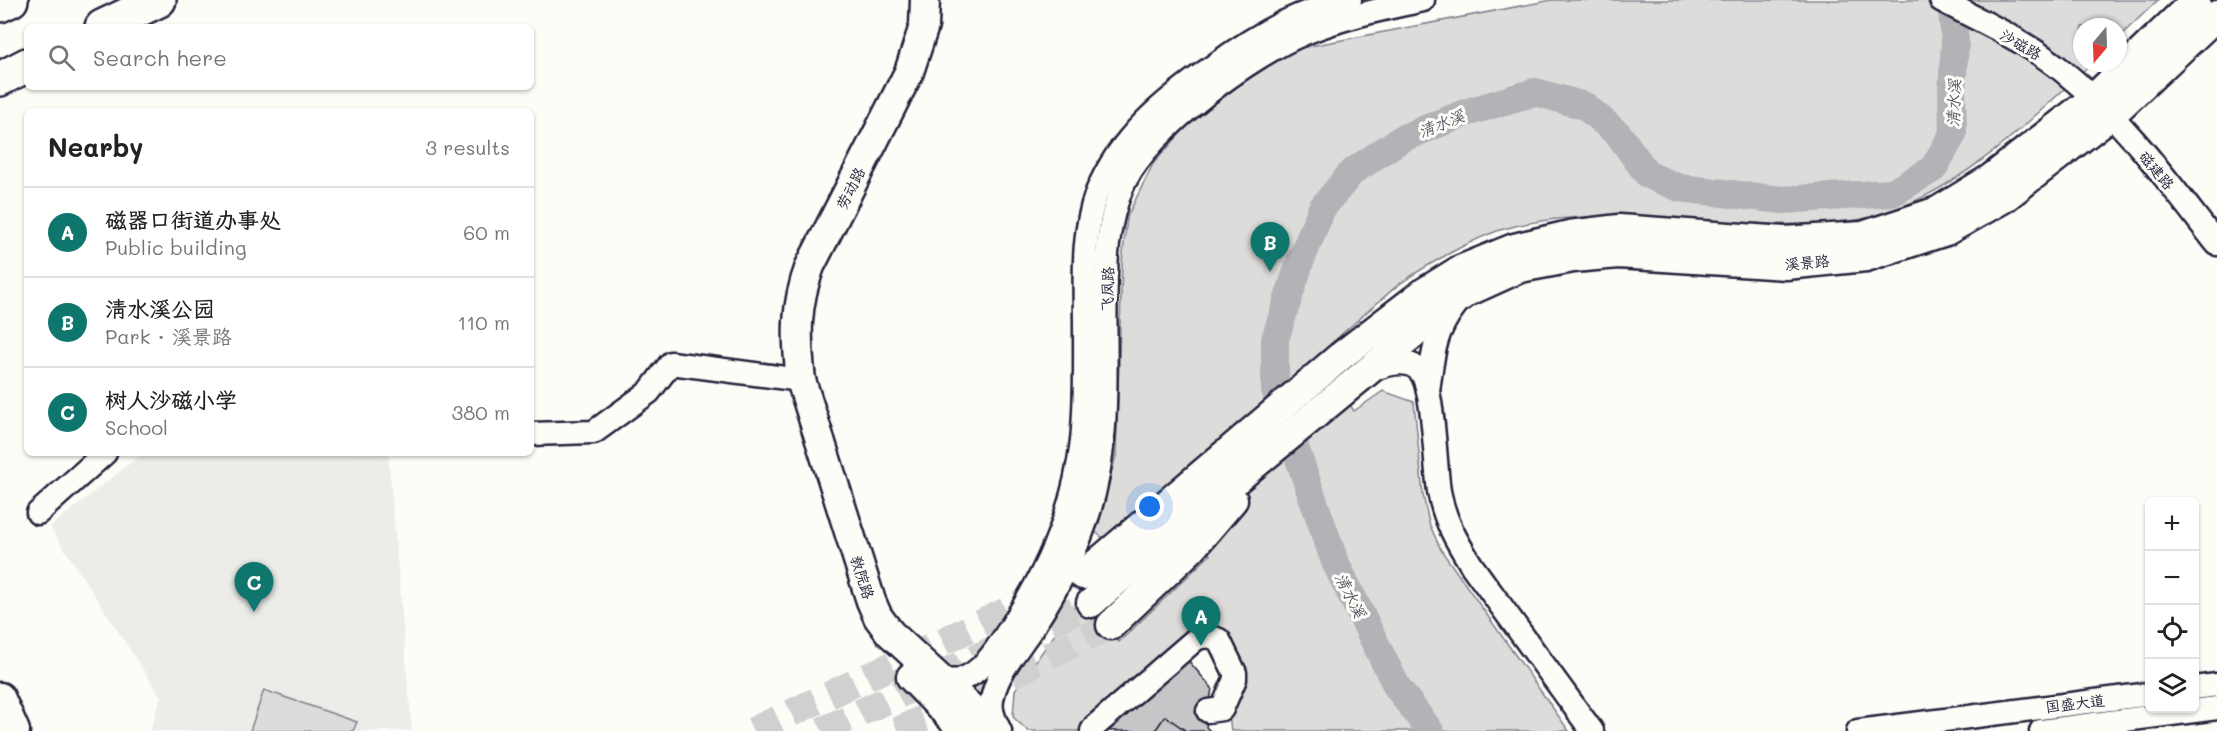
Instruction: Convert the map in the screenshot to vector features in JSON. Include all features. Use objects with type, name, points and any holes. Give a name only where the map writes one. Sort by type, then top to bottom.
[{"type":"highway","points":[[0,5],[11,0]]},
{"type":"highway","points":[[108,24],[159,0]]},
{"type":"highway","points":[[0,72],[24,64]]},
{"type":"highway","points":[[0,80],[24,65]]},
{"type":"main road","name":"劳动路","points":[[793,379],[781,345],[782,314],[788,287],[797,259],[899,65],[912,24],[911,0]]},
{"type":"main road","name":"劳动路","points":[[793,379],[801,291],[810,266],[909,72],[924,26],[925,0]]},
{"type":"main road","name":"溪景路","points":[[1177,528],[1341,356],[1423,293],[1460,270],[1514,248],[1569,235],[1618,229],[1784,241],[1863,236],[1938,211],[2103,107],[2196,0]]},
{"type":"main road","name":"溪景路","points":[[1177,528],[1437,314],[1467,292],[1520,268],[1573,258],[1618,254],[1786,265],[1866,257],[1946,231],[1995,204],[2103,107],[2217,15]]},
{"type":"main road","name":"教院路","points":[[793,379],[878,617],[890,633],[998,731]]},
{"type":"main road","name":"教院路","points":[[793,379],[862,622],[886,652],[964,731]]},
{"type":"main road","points":[[1083,575],[1177,528]]},
{"type":"main road","points":[[1091,603],[1177,528]]},
{"type":"main road","points":[[1111,625],[1177,528]]},
{"type":"main road","points":[[0,697],[15,731]]},
{"type":"street","name":"飞凤路","points":[[941,680],[959,680],[974,672],[988,660],[1024,608],[1054,548],[1066,513],[1076,478],[1083,431],[1086,250],[1089,220],[1108,168],[1125,143],[1169,98],[1235,50],[1298,16],[1350,0]]},
{"type":"street","name":"飞凤路","points":[[998,731],[991,707],[993,694],[1001,675],[1059,582],[1086,521],[1097,481],[1104,442],[1106,409],[1107,255],[1110,225],[1126,180],[1143,154],[1184,114],[1208,93],[1269,51],[1305,33],[1379,10],[1424,0]]},
{"type":"street","name":"沙磁路","points":[[1941,0],[2032,49],[2063,71],[2103,107]]},
{"type":"street","name":"磁建路","points":[[2103,107],[2217,244]]},
{"type":"street","points":[[1428,391],[1437,337],[1444,320],[1467,292]]},
{"type":"street","points":[[534,434],[594,432],[650,392],[671,363],[793,379]]},
{"type":"street","points":[[1362,376],[1389,363],[1403,363],[1414,367],[1422,374],[1428,391],[1439,492],[1444,515],[1455,540],[1592,731]]},
{"type":"street","points":[[38,513],[102,456]]},
{"type":"street","points":[[1092,731],[1095,726],[1143,690],[1197,638],[1215,637],[1219,640],[1234,668],[1235,679],[1222,709],[1208,711]]},
{"type":"street","points":[[2199,688],[2217,686]]},
{"type":"street","name":"国盛大道","points":[[1858,731],[2145,695]]},
{"type":"street","name":"国盛大道","points":[[2041,731],[2217,708]]},
{"type":"shaded area","points":[[1552,0],[2158,0],[2127,29],[2127,18],[2073,18],[2073,72],[2082,72],[1977,164],[1925,196],[1897,209],[1857,220],[1835,223],[1768,224],[1612,216],[1556,219],[1500,230],[1451,252],[1400,283],[1318,355],[1354,411],[1383,391],[1414,402],[1423,495],[1429,523],[1441,550],[1569,731],[1231,731],[1229,715],[1243,676],[1210,615],[1078,731],[1028,731],[1013,717],[1015,690],[1078,602],[1119,642],[1210,555],[1159,491],[1103,538],[1095,532],[1116,456],[1122,262],[1127,217],[1153,164],[1188,125],[1237,84],[1300,48]]},
{"type":"shaded area","points":[[139,456],[388,456],[412,731],[150,731],[161,697],[50,527]]},
{"type":"shaded area","points":[[264,690],[357,722],[353,731],[250,731]]},
{"type":"building","points":[[1186,658],[1212,688],[1206,727],[1210,731],[1186,731],[1165,716],[1155,731],[1104,731]]},
{"type":"building","points":[[1165,716],[1186,731],[1155,731]]},
{"type":"waterway","name":"清水溪","points":[[1430,731],[1397,687],[1335,562],[1275,390],[1275,339],[1300,262],[1322,208],[1352,172],[1401,139],[1465,113],[1535,92],[1585,106],[1619,135],[1648,175],[1680,188],[1782,200],[1892,193],[1933,169],[1953,134],[1952,91],[1955,42],[1951,0]]},
{"type":"tunnel","points":[[753,731],[1043,594]]},
{"type":"tunnel","points":[[822,731],[1091,603]]},
{"type":"tunnel","points":[[898,731],[1111,625]]},
{"type":"place","name":"清水溪公园","points":[[1270,272]]},
{"type":"place","name":"树人沙磁小学","points":[[254,612]]},
{"type":"place","name":"磁器口街道办事处","points":[[1201,646]]}]
